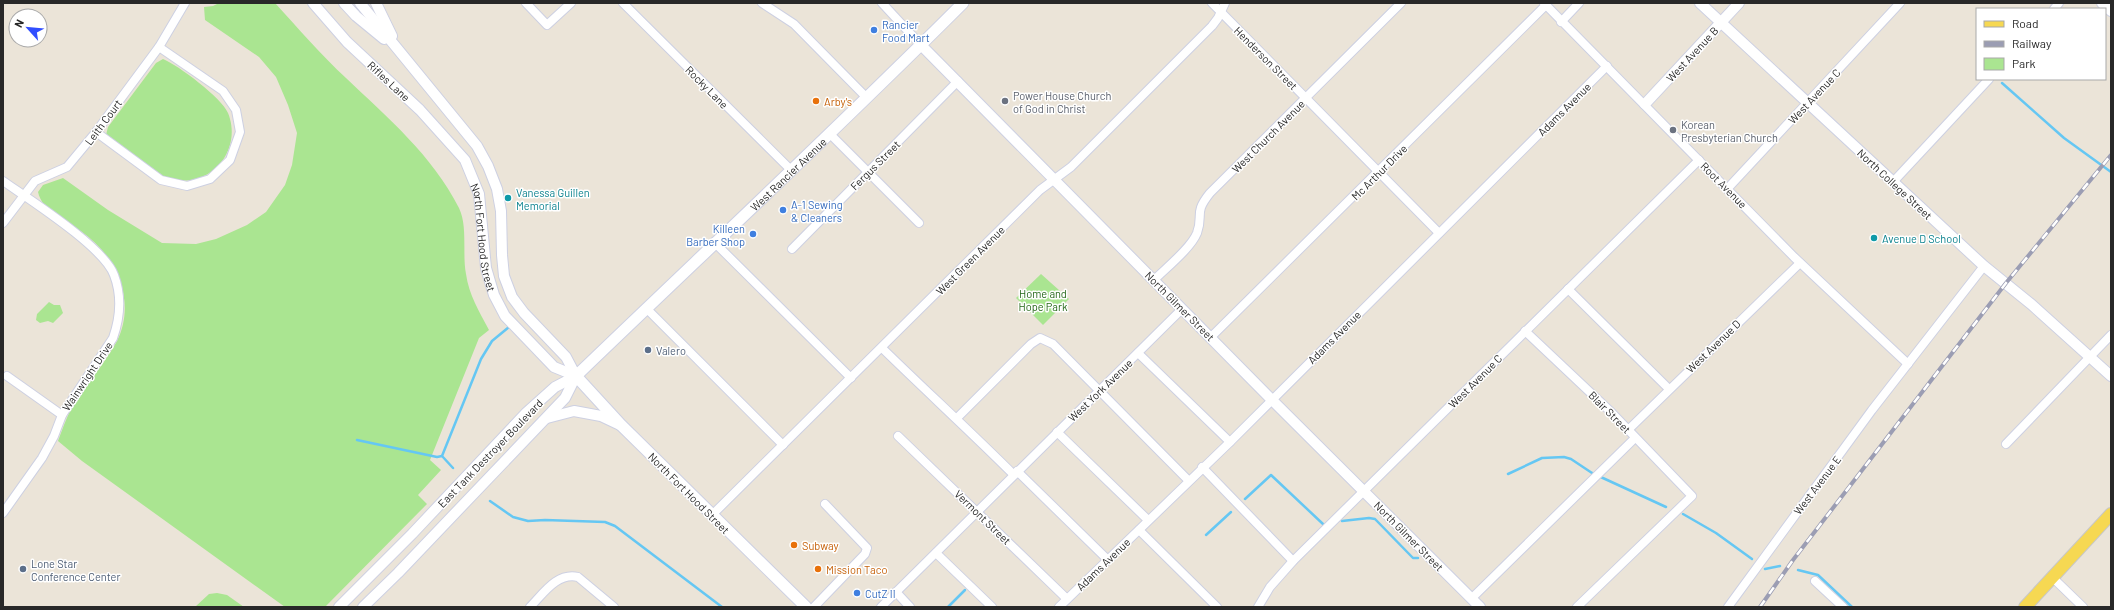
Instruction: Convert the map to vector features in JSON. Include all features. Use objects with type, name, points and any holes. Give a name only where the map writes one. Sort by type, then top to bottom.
[{"type":"main road","name":"West Rancier Avenue","points":[[576,376],[714,242],[830,134],[963,3]]},
{"type":"main road","name":"North Fort Hood Street","points":[[576,376],[621,426],[806,607]]},
{"type":"main road","points":[[2025,607],[2111,514]]},
{"type":"street","name":"Leith Court","points":[[3,223],[35,181],[67,167],[96,132],[159,47],[185,3]]},
{"type":"street","name":"Rifles Lane","points":[[313,3],[347,42],[420,110],[465,160]]},
{"type":"street","points":[[344,3],[356,16],[401,54]]},
{"type":"street","points":[[352,3],[401,54]]},
{"type":"street","points":[[360,3],[401,54]]},
{"type":"street","points":[[369,3],[401,54]]},
{"type":"street","points":[[376,3],[401,54]]},
{"type":"street","points":[[526,3],[547,25],[571,3]]},
{"type":"street","name":"Rocky Lane","points":[[623,3],[792,170]]},
{"type":"street","points":[[762,3],[794,24],[867,98]]},
{"type":"street","name":"North Gilmer Street","points":[[882,3],[921,45],[1211,337],[1271,400],[1480,607]]},
{"type":"street","name":"Henderson Street","points":[[1212,3],[1439,233]]},
{"type":"street","name":"West Green Avenue","points":[[712,515],[1040,190],[1071,167],[1212,26],[1225,3]]},
{"type":"street","name":"West Church Avenue","points":[[1154,280],[1193,240],[1198,228],[1199,207],[1203,202],[1401,3]]},
{"type":"street","points":[[1561,22],[1579,3]]},
{"type":"street","name":"North College Street","points":[[1700,3],[1809,102],[1984,266],[2031,304],[2111,376]]},
{"type":"street","name":"West Avenue B","points":[[1645,104],[1739,3]]},
{"type":"street","name":"West Avenue C","points":[[1728,188],[1900,3]]},
{"type":"street","points":[[2102,3],[2111,11]]},
{"type":"street","name":"Root Avenue","points":[[1545,4],[1561,22],[1608,66],[1800,262],[1908,364]]},
{"type":"street","name":"Mc Arthur Drive","points":[[1211,337],[1545,4]]},
{"type":"street","points":[[96,132],[161,180],[187,186],[210,179],[230,160],[240,132],[236,110],[223,91],[159,47]]},
{"type":"street","name":"North Fort Hood Street","points":[[401,54],[477,146],[488,166],[497,189],[501,211],[504,276],[512,296],[524,313],[566,357],[576,376]]},
{"type":"street","name":"Adams Avenue","points":[[1059,607],[1139,530],[1188,480],[1230,442],[1608,66]]},
{"type":"street","points":[[1893,182],[1988,80]]},
{"type":"street","name":"Fergus Street","points":[[792,249],[958,81]]},
{"type":"street","points":[[830,134],[919,223]]},
{"type":"street","name":"North Fort Hood Street","points":[[465,160],[479,194],[486,268],[494,294],[505,316],[554,367],[576,376]]},
{"type":"street","name":"West Avenue C","points":[[1258,607],[1270,587],[1293,560],[1699,160]]},
{"type":"street","name":"Wainwright Drive","points":[[3,181],[96,250],[114,274],[120,306],[117,326],[113,338],[62,415],[54,436],[42,458],[4,508]]},
{"type":"street","points":[[714,242],[851,378]]},
{"type":"street","name":"West Avenue D","points":[[1628,430],[1800,262]]},
{"type":"street","name":"West Avenue E","points":[[1728,607],[1908,364],[1984,266]]},
{"type":"street","points":[[1568,289],[1669,389]]},
{"type":"street","points":[[646,308],[783,445]]},
{"type":"street","name":"West York Avenue","points":[[881,607],[1182,309]]},
{"type":"street","name":"Blair Street","points":[[1525,331],[1628,430],[1692,496],[1577,607]]},
{"type":"street","points":[[2006,444],[2111,335]]},
{"type":"street","points":[[957,418],[1031,344],[1040,338],[1053,344],[1188,480]]},
{"type":"street","points":[[882,348],[927,392],[957,418],[1108,560]]},
{"type":"street","points":[[1138,353],[1230,442]]},
{"type":"street","points":[[7,376],[62,415]]},
{"type":"street","name":"East Tank Destroyer Boulevard","points":[[363,607],[398,573],[566,398],[576,376]]},
{"type":"street","name":"East Tank Destroyer Boulevard","points":[[339,607],[412,534],[526,413],[555,387],[576,376]]},
{"type":"street","points":[[547,418],[574,411],[601,416],[621,426]]},
{"type":"street","points":[[1057,432],[1148,520]]},
{"type":"street","name":"Vermont Street","points":[[898,436],[1067,599]]},
{"type":"street","points":[[1472,598],[1636,438]]},
{"type":"street","points":[[1202,467],[1293,560]]},
{"type":"street","points":[[814,607],[865,554],[867,548],[825,504]]},
{"type":"street","points":[[1139,530],[1216,607]]},
{"type":"street","points":[[936,553],[992,607]]},
{"type":"street","points":[[530,607],[557,580],[570,575],[578,577],[614,607]]},
{"type":"street","points":[[2053,578],[2083,607]]},
{"type":"street","points":[[1815,581],[1843,607]]},
{"type":"street","points":[[896,592],[910,607]]},
{"type":"green space","points":[[219,3],[275,3],[328,60],[408,138],[422,154],[448,189],[462,215],[467,282],[475,303],[489,330],[479,338],[430,460],[441,470],[418,495],[427,504],[325,607],[285,607],[82,461],[58,441],[75,402],[117,341],[123,326],[125,310],[124,295],[120,280],[113,266],[94,242],[44,205],[38,192],[43,185],[63,178],[108,210],[162,243],[196,244],[216,239],[247,225],[266,212],[285,185],[292,165],[297,133],[288,105],[276,77],[259,57],[205,20],[204,7],[213,6]]},
{"type":"green space","points":[[163,59],[179,68],[209,91],[228,113],[231,127],[231,140],[227,153],[220,164],[211,172],[199,178],[186,181],[171,179],[163,176],[137,160],[106,135],[108,127],[156,63]]},
{"type":"green space","name":"Home and Hope Park","points":[[1041,274],[1069,299],[1043,325],[1016,298]]},
{"type":"green space","points":[[49,302],[54,305],[60,305],[63,313],[53,323],[48,321],[40,323],[36,320],[37,314]]},
{"type":"green space","points":[[217,593],[227,595],[244,607],[195,607],[209,594]]},
{"type":"waterway","points":[[2002,83],[2064,138],[2111,172]]},
{"type":"waterway","points":[[453,468],[442,456],[481,359],[492,341],[509,327]]},
{"type":"waterway","points":[[357,440],[437,457],[442,456]]},
{"type":"waterway","points":[[1508,474],[1542,458],[1564,457],[1571,459],[1592,473],[1666,507]]},
{"type":"waterway","points":[[1245,499],[1271,475],[1323,524]]},
{"type":"waterway","points":[[490,501],[513,517],[528,521],[545,520],[605,522],[615,526],[722,607]]},
{"type":"waterway","points":[[1206,535],[1231,512]]},
{"type":"waterway","points":[[1683,514],[1716,533],[1752,559]]},
{"type":"waterway","points":[[1342,521],[1369,518],[1375,519],[1413,558],[1418,558]]},
{"type":"waterway","points":[[1765,569],[1780,566]]},
{"type":"waterway","points":[[1798,570],[1818,575],[1852,607]]},
{"type":"waterway","points":[[948,607],[965,590]]},
{"type":"railway","points":[[1760,607],[1793,560],[2006,283],[2111,155]]},
{"type":"place","name":"Rancier Food Mart","points":[[874,30]]},
{"type":"place","name":"Arby's","points":[[816,101]]},
{"type":"place","name":"Power House Church of God in Christ","points":[[1005,101]]},
{"type":"place","name":"Korean Presbyterian Church","points":[[1673,130]]},
{"type":"place","name":"Vanessa Guillen Memorial","points":[[508,198]]},
{"type":"place","name":"A-1 Sewing & Cleaners","points":[[783,210]]},
{"type":"place","name":"Killeen Barber Shop","points":[[753,234]]},
{"type":"place","name":"Avenue D School","points":[[1874,238]]},
{"type":"place","name":"Valero","points":[[648,350]]},
{"type":"place","name":"Subway","points":[[794,545]]},
{"type":"place","name":"Lone Star Conference Center","points":[[23,569]]},
{"type":"place","name":"Mission Taco","points":[[818,569]]},
{"type":"place","name":"CutZ II","points":[[857,593]]}]
